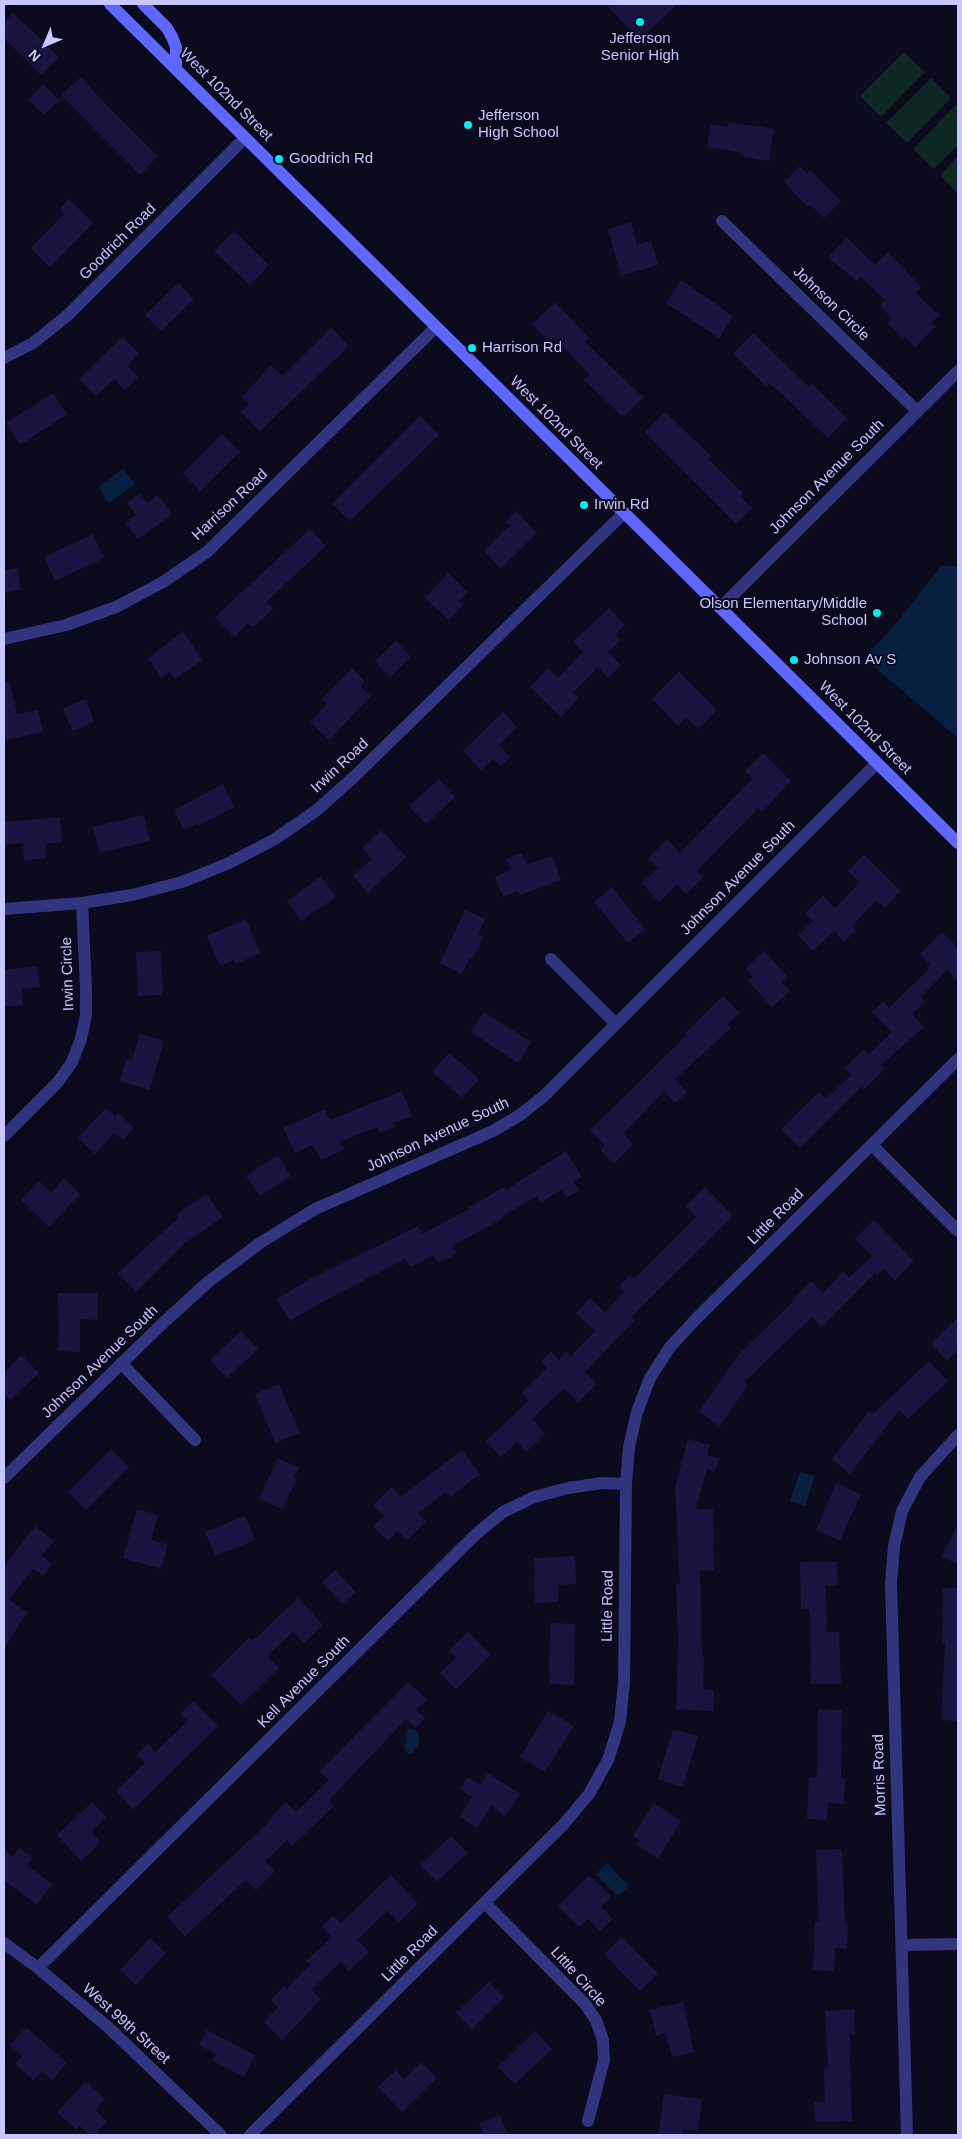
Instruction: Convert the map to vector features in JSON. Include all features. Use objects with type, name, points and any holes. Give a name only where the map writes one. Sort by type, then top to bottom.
[{"type":"street","name":"West 102nd Street","points":[[110,4],[958,843]]},
{"type":"street","points":[[143,4],[172,37],[176,47],[176,69]]},
{"type":"street","name":"Goodrich Road","points":[[4,358],[33,343],[68,315],[245,138]]},
{"type":"street","name":"Johnson Circle","points":[[722,221],[917,411]]},
{"type":"street","name":"Harrison Road","points":[[4,639],[66,625],[116,606],[163,582],[207,552],[436,327]]},
{"type":"street","name":"Johnson Avenue South","points":[[720,608],[958,371]]},
{"type":"street","name":"Irwin Road","points":[[4,909],[82,903],[132,895],[165,886],[230,863],[275,838],[317,810],[356,775],[624,513]]},
{"type":"street","name":"Johnson Avenue South","points":[[4,1478],[121,1363],[208,1282],[260,1244],[315,1209],[494,1130],[520,1115],[544,1096],[877,763]]},
{"type":"street","name":"Irwin Circle","points":[[4,1136],[58,1082],[72,1062],[81,1039],[86,1016],[82,903]]},
{"type":"street","points":[[551,960],[616,1024]]},
{"type":"street","name":"Little Road","points":[[250,2135],[564,1825],[589,1794],[608,1760],[620,1722],[624,1683],[626,1484],[629,1447],[637,1412],[650,1378],[670,1347],[958,1059]]},
{"type":"street","points":[[872,1145],[958,1231]]},
{"type":"street","points":[[121,1363],[195,1440]]},
{"type":"street","name":"Morris Road","points":[[906,2135],[891,1583],[894,1546],[902,1510],[920,1477],[958,1435]]},
{"type":"street","name":"Kell Avenue South","points":[[38,1968],[476,1534],[503,1512],[534,1497],[568,1488],[602,1483],[626,1484]]},
{"type":"street","name":"Little Circle","points":[[485,1903],[585,2004],[596,2020],[603,2040],[604,2060],[588,2121]]},
{"type":"street","name":"West 99th Street","points":[[4,1943],[38,1968],[108,2027],[221,2135]]},
{"type":"street","points":[[902,1945],[958,1944]]},
{"type":"green space","points":[[904,52],[925,72],[881,117],[860,96]]},
{"type":"green space","points":[[931,78],[951,98],[907,143],[886,123]]},
{"type":"green space","points":[[957,104],[958,145],[934,169],[913,149]]},
{"type":"green space","points":[[958,156],[958,194],[940,175]]},
{"type":"water","points":[[123,469],[135,484],[109,503],[98,487]]},
{"type":"water","points":[[942,565],[958,567],[958,738],[877,669],[863,660],[897,622]]},
{"type":"water","points":[[800,1472],[815,1476],[805,1506],[790,1501]]},
{"type":"water","points":[[408,1729],[417,1731],[419,1737],[419,1745],[412,1754],[407,1753],[404,1747],[407,1740],[405,1733]]},
{"type":"water","points":[[607,1863],[629,1886],[618,1896],[596,1874]]},
{"type":"building","name":"Jefferson Senior High","points":[[605,4],[677,4],[640,40]]},
{"type":"building","points":[[13,13],[59,57],[41,75],[4,38],[4,23]]},
{"type":"building","points":[[81,77],[110,109],[158,156],[140,175],[61,95]]},
{"type":"building","points":[[43,84],[59,100],[44,115],[28,100]]},
{"type":"building","points":[[728,122],[774,129],[769,161],[743,157],[744,153],[707,147],[711,124],[728,127]]},
{"type":"building","points":[[800,166],[807,174],[810,170],[841,201],[824,218],[811,205],[807,206],[784,182]]},
{"type":"building","points":[[69,199],[93,223],[50,267],[31,248],[64,214],[59,209]]},
{"type":"building","points":[[631,222],[637,245],[651,241],[658,265],[621,276],[608,229]]},
{"type":"building","points":[[234,231],[269,265],[250,285],[214,251]]},
{"type":"building","points":[[847,238],[875,265],[888,252],[921,287],[915,293],[939,315],[931,323],[935,327],[915,347],[904,336],[902,338],[888,323],[892,318],[880,306],[885,300],[861,277],[857,281],[828,257]]},
{"type":"building","points":[[681,280],[733,316],[719,338],[666,303]]},
{"type":"building","points":[[178,283],[194,299],[161,331],[145,315]]},
{"type":"building","points":[[555,302],[589,338],[585,342],[643,397],[626,415],[621,415],[584,380],[589,374],[554,337],[549,342],[532,324]]},
{"type":"building","points":[[331,328],[349,346],[260,431],[241,412],[249,404],[242,397],[271,365],[282,376]]},
{"type":"building","points":[[753,333],[809,387],[812,384],[847,418],[828,438],[782,394],[769,383],[766,386],[733,354]]},
{"type":"building","points":[[122,337],[139,354],[128,366],[138,377],[125,390],[114,379],[96,396],[79,379]]},
{"type":"building","points":[[53,393],[67,414],[20,445],[6,423]]},
{"type":"building","points":[[665,412],[711,456],[708,459],[743,493],[740,496],[752,508],[736,524],[645,432]]},
{"type":"building","points":[[420,416],[439,435],[350,521],[332,504]]},
{"type":"building","points":[[222,434],[240,452],[200,491],[183,473]]},
{"type":"building","points":[[140,493],[147,503],[158,495],[172,514],[138,539],[126,523],[136,515],[127,503]]},
{"type":"building","points":[[516,511],[537,533],[501,568],[484,551],[510,525],[506,522]]},
{"type":"building","points":[[310,529],[326,546],[266,602],[273,609],[253,627],[248,623],[234,637],[215,617]]},
{"type":"building","points":[[93,534],[104,558],[55,581],[44,557]]},
{"type":"building","points":[[18,568],[21,590],[4,593],[4,570]]},
{"type":"building","points":[[448,573],[468,592],[459,601],[463,605],[449,620],[425,598]]},
{"type":"building","points":[[609,608],[625,625],[615,634],[621,640],[608,652],[621,665],[608,678],[598,667],[573,693],[579,698],[561,717],[530,687],[548,668],[558,678],[583,652],[573,642]]},
{"type":"building","points":[[183,631],[202,660],[175,679],[170,672],[161,678],[148,658]]},
{"type":"building","points":[[396,641],[411,657],[390,677],[375,661]]},
{"type":"building","points":[[352,668],[365,681],[360,686],[371,696],[329,740],[310,722],[327,704],[322,699]]},
{"type":"building","points":[[679,672],[717,710],[698,729],[686,717],[678,726],[652,699]]},
{"type":"building","points":[[10,682],[17,714],[38,710],[43,732],[4,740],[4,683]]},
{"type":"building","points":[[86,699],[94,722],[72,731],[63,708]]},
{"type":"building","points":[[503,712],[517,727],[499,745],[510,757],[501,766],[493,759],[481,770],[463,751]]},
{"type":"building","points":[[763,753],[791,781],[762,812],[758,808],[697,871],[703,878],[686,894],[677,884],[659,902],[642,883],[658,868],[648,858],[667,840],[680,853],[752,779],[745,771]]},
{"type":"building","points":[[439,779],[455,797],[426,824],[409,806]]},
{"type":"building","points":[[223,784],[234,807],[199,825],[198,823],[184,830],[174,810]]},
{"type":"building","points":[[144,815],[150,841],[100,853],[93,827]]},
{"type":"building","points":[[60,817],[62,842],[45,844],[46,858],[24,861],[23,843],[4,845],[4,822]]},
{"type":"building","points":[[381,830],[406,857],[368,893],[353,876],[372,859],[362,848]]},
{"type":"building","points":[[522,853],[527,865],[552,856],[561,880],[520,895],[518,891],[503,897],[495,877],[511,870],[506,859]]},
{"type":"building","points":[[864,855],[901,891],[885,908],[876,900],[852,926],[856,930],[844,942],[834,931],[813,951],[798,935],[813,921],[805,913],[823,896],[835,909],[860,882],[848,871]]},
{"type":"building","points":[[321,876],[336,897],[301,921],[287,901]]},
{"type":"building","points":[[612,887],[645,929],[628,943],[594,902]]},
{"type":"building","points":[[465,910],[485,919],[478,934],[483,937],[473,959],[470,957],[462,974],[440,963]]},
{"type":"building","points":[[246,919],[260,953],[236,964],[234,960],[220,966],[207,936]]},
{"type":"building","points":[[942,932],[958,948],[958,982],[947,970],[921,997],[925,1002],[912,1014],[924,1027],[881,1065],[885,1069],[864,1089],[862,1086],[800,1148],[781,1129],[819,1092],[826,1099],[851,1075],[844,1068],[864,1049],[869,1054],[892,1032],[872,1012],[883,1001],[889,1008],[929,969],[927,968],[930,965],[920,954]]},
{"type":"building","points":[[161,951],[163,995],[138,996],[136,952]]},
{"type":"building","points":[[764,951],[788,977],[782,982],[790,991],[772,1007],[748,981],[753,976],[746,968]]},
{"type":"building","points":[[37,966],[40,987],[22,989],[23,1005],[4,1007],[4,970]]},
{"type":"building","points":[[723,996],[740,1013],[727,1024],[731,1028],[675,1079],[687,1092],[675,1103],[664,1091],[623,1134],[633,1144],[614,1164],[600,1150],[605,1145],[590,1130],[687,1035],[685,1033]]},
{"type":"building","points":[[484,1012],[531,1042],[518,1063],[471,1032]]},
{"type":"building","points":[[140,1034],[164,1041],[150,1090],[120,1081],[126,1059],[132,1060]]},
{"type":"building","points":[[449,1053],[479,1079],[462,1098],[432,1072]]},
{"type":"building","points":[[402,1091],[412,1116],[394,1123],[396,1127],[380,1133],[377,1127],[340,1142],[344,1150],[321,1160],[313,1145],[295,1153],[283,1128],[325,1109],[330,1120]]},
{"type":"building","points":[[106,1108],[115,1117],[118,1113],[134,1128],[123,1140],[114,1133],[95,1154],[78,1138]]},
{"type":"building","points":[[566,1151],[582,1177],[574,1182],[579,1190],[567,1198],[561,1190],[541,1202],[537,1196],[502,1216],[504,1218],[452,1246],[456,1254],[438,1263],[434,1255],[410,1267],[405,1259],[290,1321],[277,1299],[312,1278],[418,1226],[422,1234],[469,1209],[504,1187],[506,1190]]},
{"type":"building","points":[[278,1155],[291,1176],[260,1196],[246,1176]]},
{"type":"building","points":[[64,1178],[80,1194],[49,1227],[21,1200],[39,1181],[51,1192]]},
{"type":"building","points":[[705,1187],[733,1216],[631,1317],[635,1320],[585,1372],[597,1384],[578,1402],[564,1388],[532,1419],[545,1434],[526,1452],[517,1442],[501,1457],[486,1441],[529,1400],[522,1392],[547,1368],[541,1361],[551,1352],[559,1360],[566,1352],[570,1357],[595,1331],[576,1313],[590,1298],[605,1312],[624,1292],[619,1286],[630,1275],[634,1279],[696,1217],[686,1206]]},
{"type":"building","points":[[206,1194],[223,1217],[185,1243],[136,1292],[118,1273],[178,1218],[176,1215]]},
{"type":"building","points":[[874,1220],[914,1261],[895,1280],[884,1269],[877,1275],[875,1273],[822,1327],[812,1317],[744,1382],[748,1385],[720,1426],[699,1412],[739,1354],[795,1300],[793,1299],[811,1281],[823,1293],[843,1272],[849,1278],[872,1256],[855,1239]]},
{"type":"building","points":[[58,1293],[98,1293],[98,1320],[80,1319],[80,1352],[59,1351]]},
{"type":"building","points":[[958,1317],[958,1350],[947,1361],[931,1344]]},
{"type":"building","points":[[241,1331],[258,1349],[227,1378],[210,1360]]},
{"type":"building","points":[[22,1355],[39,1373],[10,1400],[4,1393],[4,1372]]},
{"type":"building","points":[[929,1361],[948,1381],[908,1419],[899,1410],[850,1474],[832,1459],[869,1411],[873,1414]]},
{"type":"building","points":[[279,1384],[300,1433],[275,1443],[255,1394]]},
{"type":"building","points":[[688,1439],[710,1445],[707,1455],[719,1458],[715,1472],[707,1469],[696,1509],[713,1509],[714,1570],[700,1571],[702,1657],[704,1657],[703,1689],[714,1690],[713,1711],[676,1709],[678,1642],[676,1585],[680,1584],[675,1487]]},
{"type":"building","points":[[111,1449],[129,1467],[86,1510],[68,1492]]},
{"type":"building","points":[[462,1450],[480,1474],[450,1497],[446,1492],[418,1513],[426,1522],[407,1540],[398,1531],[388,1541],[373,1526],[384,1516],[373,1505],[392,1487],[401,1497]]},
{"type":"building","points":[[278,1458],[299,1468],[294,1478],[297,1479],[282,1509],[259,1498]]},
{"type":"building","points":[[836,1483],[861,1494],[840,1541],[816,1530]]},
{"type":"building","points":[[137,1509],[158,1515],[151,1540],[168,1545],[161,1569],[123,1558]]},
{"type":"building","points":[[245,1516],[255,1540],[215,1556],[205,1532]]},
{"type":"building","points":[[958,1524],[958,1565],[942,1556]]},
{"type":"building","points":[[35,1526],[54,1541],[42,1555],[52,1564],[43,1576],[33,1569],[9,1600],[27,1612],[4,1649],[4,1566]]},
{"type":"building","points":[[575,1556],[576,1584],[558,1585],[558,1602],[535,1603],[534,1558]]},
{"type":"building","points":[[800,1562],[837,1562],[838,1585],[826,1586],[827,1632],[839,1632],[841,1684],[811,1684],[810,1609],[801,1609]]},
{"type":"building","points":[[335,1570],[356,1592],[342,1604],[322,1582]]},
{"type":"building","points":[[943,1588],[958,1588],[958,1721],[941,1720],[945,1643],[942,1643]]},
{"type":"building","points":[[298,1598],[323,1625],[304,1643],[293,1632],[267,1656],[279,1668],[241,1705],[211,1675],[249,1638],[253,1641]]},
{"type":"building","points":[[550,1623],[575,1624],[574,1685],[549,1684]]},
{"type":"building","points":[[468,1632],[491,1655],[456,1689],[440,1673],[456,1658],[449,1650]]},
{"type":"building","points":[[408,1682],[427,1699],[416,1710],[425,1718],[416,1728],[406,1719],[329,1800],[334,1806],[292,1846],[287,1840],[265,1861],[275,1871],[256,1890],[246,1880],[185,1936],[167,1917],[269,1822],[268,1820],[286,1802],[296,1812],[329,1780],[320,1771]]},
{"type":"building","points":[[193,1701],[218,1726],[133,1810],[116,1791],[145,1763],[137,1754],[148,1744],[155,1752],[188,1721],[180,1714]]},
{"type":"building","points":[[818,1709],[842,1710],[841,1778],[845,1778],[844,1804],[828,1803],[827,1820],[807,1819],[809,1776],[817,1777]]},
{"type":"building","points":[[548,1711],[574,1726],[545,1772],[520,1757]]},
{"type":"building","points":[[673,1729],[698,1736],[683,1787],[658,1779]]},
{"type":"building","points":[[488,1773],[520,1794],[505,1816],[491,1806],[477,1828],[460,1816],[472,1797],[460,1789],[468,1777],[480,1785]]},
{"type":"building","points":[[92,1802],[106,1817],[91,1832],[101,1842],[81,1861],[57,1835]]},
{"type":"building","points":[[654,1803],[681,1821],[658,1858],[636,1845],[639,1840],[633,1836]]},
{"type":"building","points":[[451,1836],[467,1853],[437,1882],[420,1865]]},
{"type":"building","points":[[19,1848],[32,1858],[27,1865],[52,1884],[37,1905],[4,1880],[4,1850],[13,1857]]},
{"type":"building","points":[[842,1849],[845,1924],[848,1924],[847,1949],[835,1948],[834,1971],[813,1970],[815,1922],[819,1922],[816,1850]]},
{"type":"building","points":[[391,1875],[418,1904],[399,1922],[387,1910],[357,1940],[369,1952],[349,1971],[341,1962],[311,1990],[321,1999],[282,2040],[264,2022],[278,2007],[271,2000],[284,1986],[286,1989],[310,1965],[306,1961],[332,1937],[322,1926],[333,1915],[341,1923]]},
{"type":"building","points":[[589,1875],[611,1897],[601,1907],[613,1919],[600,1931],[588,1919],[579,1927],[558,1906]]},
{"type":"building","points":[[622,1937],[658,1974],[640,1991],[604,1954]]},
{"type":"building","points":[[150,1938],[166,1953],[136,1985],[120,1970]]},
{"type":"building","points":[[489,1982],[504,1998],[472,2029],[456,2013]]},
{"type":"building","points":[[683,2002],[694,2052],[672,2057],[666,2033],[656,2036],[650,2010]]},
{"type":"building","points":[[854,2009],[855,2035],[850,2035],[852,2121],[815,2122],[814,2102],[825,2102],[824,2068],[828,2067],[825,2011]]},
{"type":"building","points":[[26,2027],[67,2063],[52,2080],[42,2071],[33,2080],[15,2064],[22,2056],[10,2045]]},
{"type":"building","points":[[207,2030],[255,2055],[244,2077],[213,2061],[216,2054],[199,2045]]},
{"type":"building","points":[[535,2031],[552,2049],[515,2084],[498,2067]]},
{"type":"building","points":[[421,2062],[437,2078],[402,2112],[378,2087],[396,2070],[404,2079]]},
{"type":"building","points":[[86,2081],[105,2099],[95,2110],[107,2122],[94,2135],[89,2135],[80,2126],[77,2130],[57,2112]]},
{"type":"building","points":[[664,2094],[702,2099],[698,2131],[684,2129],[683,2135],[658,2135]]},
{"type":"building","points":[[500,2115],[508,2135],[484,2135],[479,2123]]},
{"type":"place","name":"Jefferson Senior High","points":[[640,22]]},
{"type":"place","name":"Jefferson High School","points":[[468,125]]},
{"type":"place","name":"Goodrich Rd","points":[[279,159]]},
{"type":"place","name":"Harrison Rd","points":[[472,348]]},
{"type":"place","name":"Irwin Rd","points":[[584,505]]},
{"type":"place","name":"Olson Elementary/Middle School","points":[[877,613]]},
{"type":"place","name":"Johnson Av S","points":[[794,660]]}]
